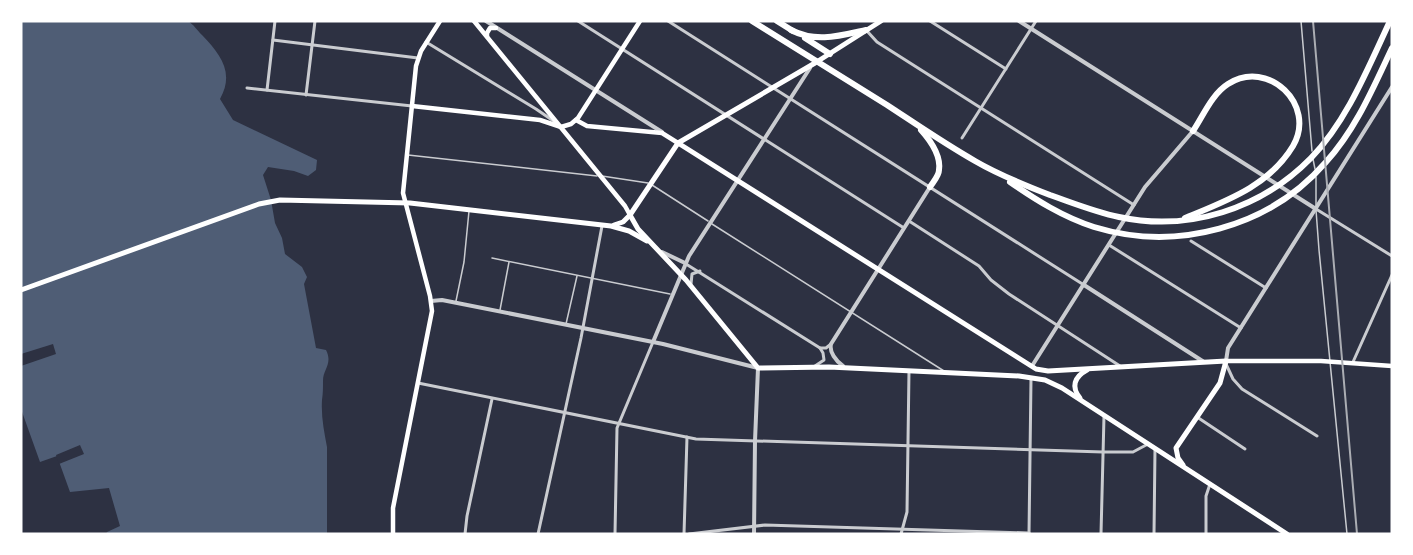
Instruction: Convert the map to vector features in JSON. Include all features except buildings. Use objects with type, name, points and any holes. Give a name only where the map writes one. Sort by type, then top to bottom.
[{"type":"highway","points":[[752,21],[995,171],[1042,203],[1075,220],[1100,229],[1130,235],[1163,237],[1194,235],[1230,226],[1262,212],[1288,196],[1317,173],[1354,124],[1392,48]]},
{"type":"highway","points":[[752,21],[954,148],[1006,177],[1108,214],[1142,220],[1179,221],[1210,216],[1244,205],[1276,188],[1303,166],[1320,148],[1340,119],[1391,21]]},
{"type":"highway","points":[[777,21],[830,54]]},
{"type":"highway","points":[[791,30],[806,37],[818,38],[831,38],[866,30]]},
{"type":"highway","points":[[1179,221],[1246,191],[1271,172],[1288,153],[1297,135],[1299,116],[1294,100],[1281,86],[1267,78],[1255,76],[1233,81],[1217,94],[1193,131]]},
{"type":"highway","points":[[907,118],[924,133],[938,160],[939,172],[930,187]]},
{"type":"main road","points":[[393,534],[393,508],[431,322],[432,301],[402,188],[418,58],[440,21]]},
{"type":"main road","points":[[474,21],[601,176],[638,228],[691,286],[758,368],[845,368],[1031,377],[1053,383],[1287,534]]},
{"type":"main road","points":[[412,106],[540,120],[561,127],[576,120],[640,21]]},
{"type":"main road","points":[[611,226],[623,222],[630,215],[678,143],[830,54],[881,21]]},
{"type":"main road","points":[[488,38],[487,33],[490,28],[496,27]]},
{"type":"main road","points":[[576,120],[587,126],[662,133],[1031,367],[1048,371],[1226,361],[1321,361],[1392,366]]},
{"type":"main road","points":[[21,290],[262,202],[287,199],[404,202],[611,226],[634,233],[656,248]]},
{"type":"main road","points":[[1155,449],[1176,448],[1220,383],[1226,361]]},
{"type":"main road","points":[[1085,404],[1075,392],[1074,382],[1080,374],[1091,369]]},
{"type":"main road","points":[[1176,448],[1178,458],[1186,468]]},
{"type":"street","points":[[267,90],[275,21]]},
{"type":"street","points":[[306,95],[315,21]]},
{"type":"street","points":[[486,21],[662,133]]},
{"type":"street","points":[[578,21],[904,228]]},
{"type":"street","points":[[668,21],[1204,362]]},
{"type":"street","points":[[930,21],[1006,69]]},
{"type":"street","points":[[1019,21],[1392,256]]},
{"type":"street","points":[[962,138],[1036,21]]},
{"type":"street","points":[[866,30],[877,42],[1134,205]]},
{"type":"street","points":[[273,40],[418,58]]},
{"type":"street","points":[[426,42],[530,105],[561,127]]},
{"type":"street","points":[[615,534],[617,430],[680,274],[812,64]]},
{"type":"street","points":[[1317,436],[1242,389],[1230,375],[1226,361],[1227,351],[1392,87]]},
{"type":"street","points":[[247,88],[412,106]]},
{"type":"street","points":[[1031,367],[1134,205],[1154,176],[1193,131]]},
{"type":"street","points":[[820,348],[826,348],[832,342],[930,187]]},
{"type":"street","points":[[909,221],[979,266],[1009,294],[1122,367]]},
{"type":"street","points":[[538,534],[583,328],[602,225]]},
{"type":"street","points":[[1191,241],[1266,288]]},
{"type":"street","points":[[1109,245],[1241,328]]},
{"type":"street","points":[[656,248],[700,271],[820,348],[824,355],[823,360],[811,367]]},
{"type":"street","points":[[691,286],[691,276],[700,271]]},
{"type":"street","points":[[1350,362],[1392,275]]},
{"type":"street","points":[[432,301],[439,300],[653,342],[758,368],[754,534]]},
{"type":"street","points":[[832,342],[830,348],[833,356],[845,368]]},
{"type":"street","points":[[901,532],[907,515],[909,371]]},
{"type":"street","points":[[689,534],[754,526],[1029,534],[1031,377]]},
{"type":"street","points":[[418,384],[687,437],[1030,451],[1133,452],[1148,444]]},
{"type":"street","points":[[465,534],[492,399]]},
{"type":"street","points":[[1101,534],[1104,416]]},
{"type":"street","points":[[1197,417],[1245,449]]},
{"type":"street","points":[[684,534],[687,437]]},
{"type":"street","points":[[1154,534],[1155,449]]},
{"type":"street","points":[[1206,534],[1207,493],[1210,484]]},
{"type":"lane","points":[[1301,21],[1316,171],[1318,250],[1324,287],[1347,534]]},
{"type":"lane","points":[[406,154],[601,176],[650,184],[947,373]]},
{"type":"lane","points":[[455,303],[464,262],[469,210]]},
{"type":"lane","points":[[492,258],[672,294]]},
{"type":"lane","points":[[500,312],[510,261]]},
{"type":"lane","points":[[566,325],[577,275]]},
{"type":"water","points":[[21,21],[188,21],[220,56],[226,72],[226,80],[220,99],[233,120],[317,160],[316,170],[308,176],[294,171],[268,167],[263,175],[285,254],[302,267],[307,277],[304,284],[316,348],[326,350],[328,355],[323,377],[322,406],[327,447],[327,534],[106,534],[120,526],[109,488],[70,492],[57,456],[40,462],[21,409]]},
{"type":"pier","points":[[53,344],[56,354],[21,366],[21,354]]},
{"type":"pier","points":[[80,445],[84,454],[59,464],[56,455]]},
{"type":"railway","points":[[1313,21],[1357,534]]}]
